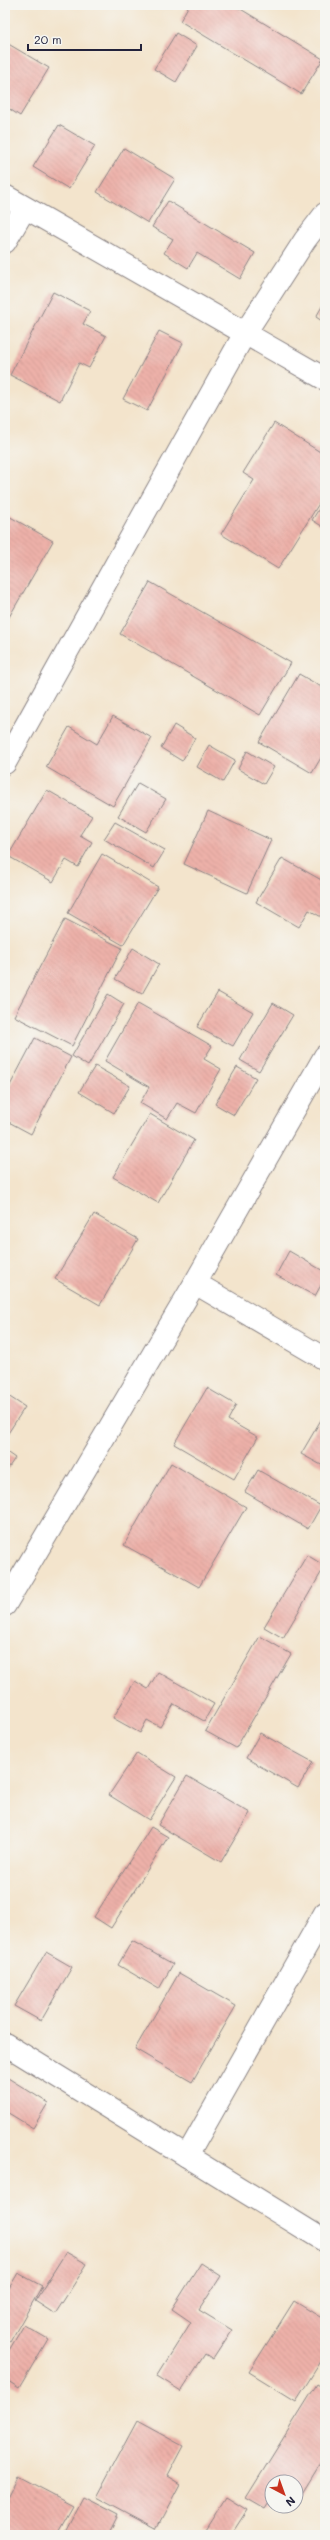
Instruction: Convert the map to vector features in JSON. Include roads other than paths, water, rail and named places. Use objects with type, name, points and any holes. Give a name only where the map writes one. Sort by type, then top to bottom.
[{"type":"street","points":[[5,196],[325,379]]},
{"type":"street","points":[[5,242],[25,208]]},
{"type":"street","points":[[5,763],[245,333],[305,240],[325,214]]},
{"type":"street","points":[[5,1605],[195,1283],[325,1056]]},
{"type":"street","points":[[195,1283],[325,1359]]},
{"type":"street","points":[[187,2156],[325,1913]]},
{"type":"street","points":[[5,2044],[325,2241]]}]
